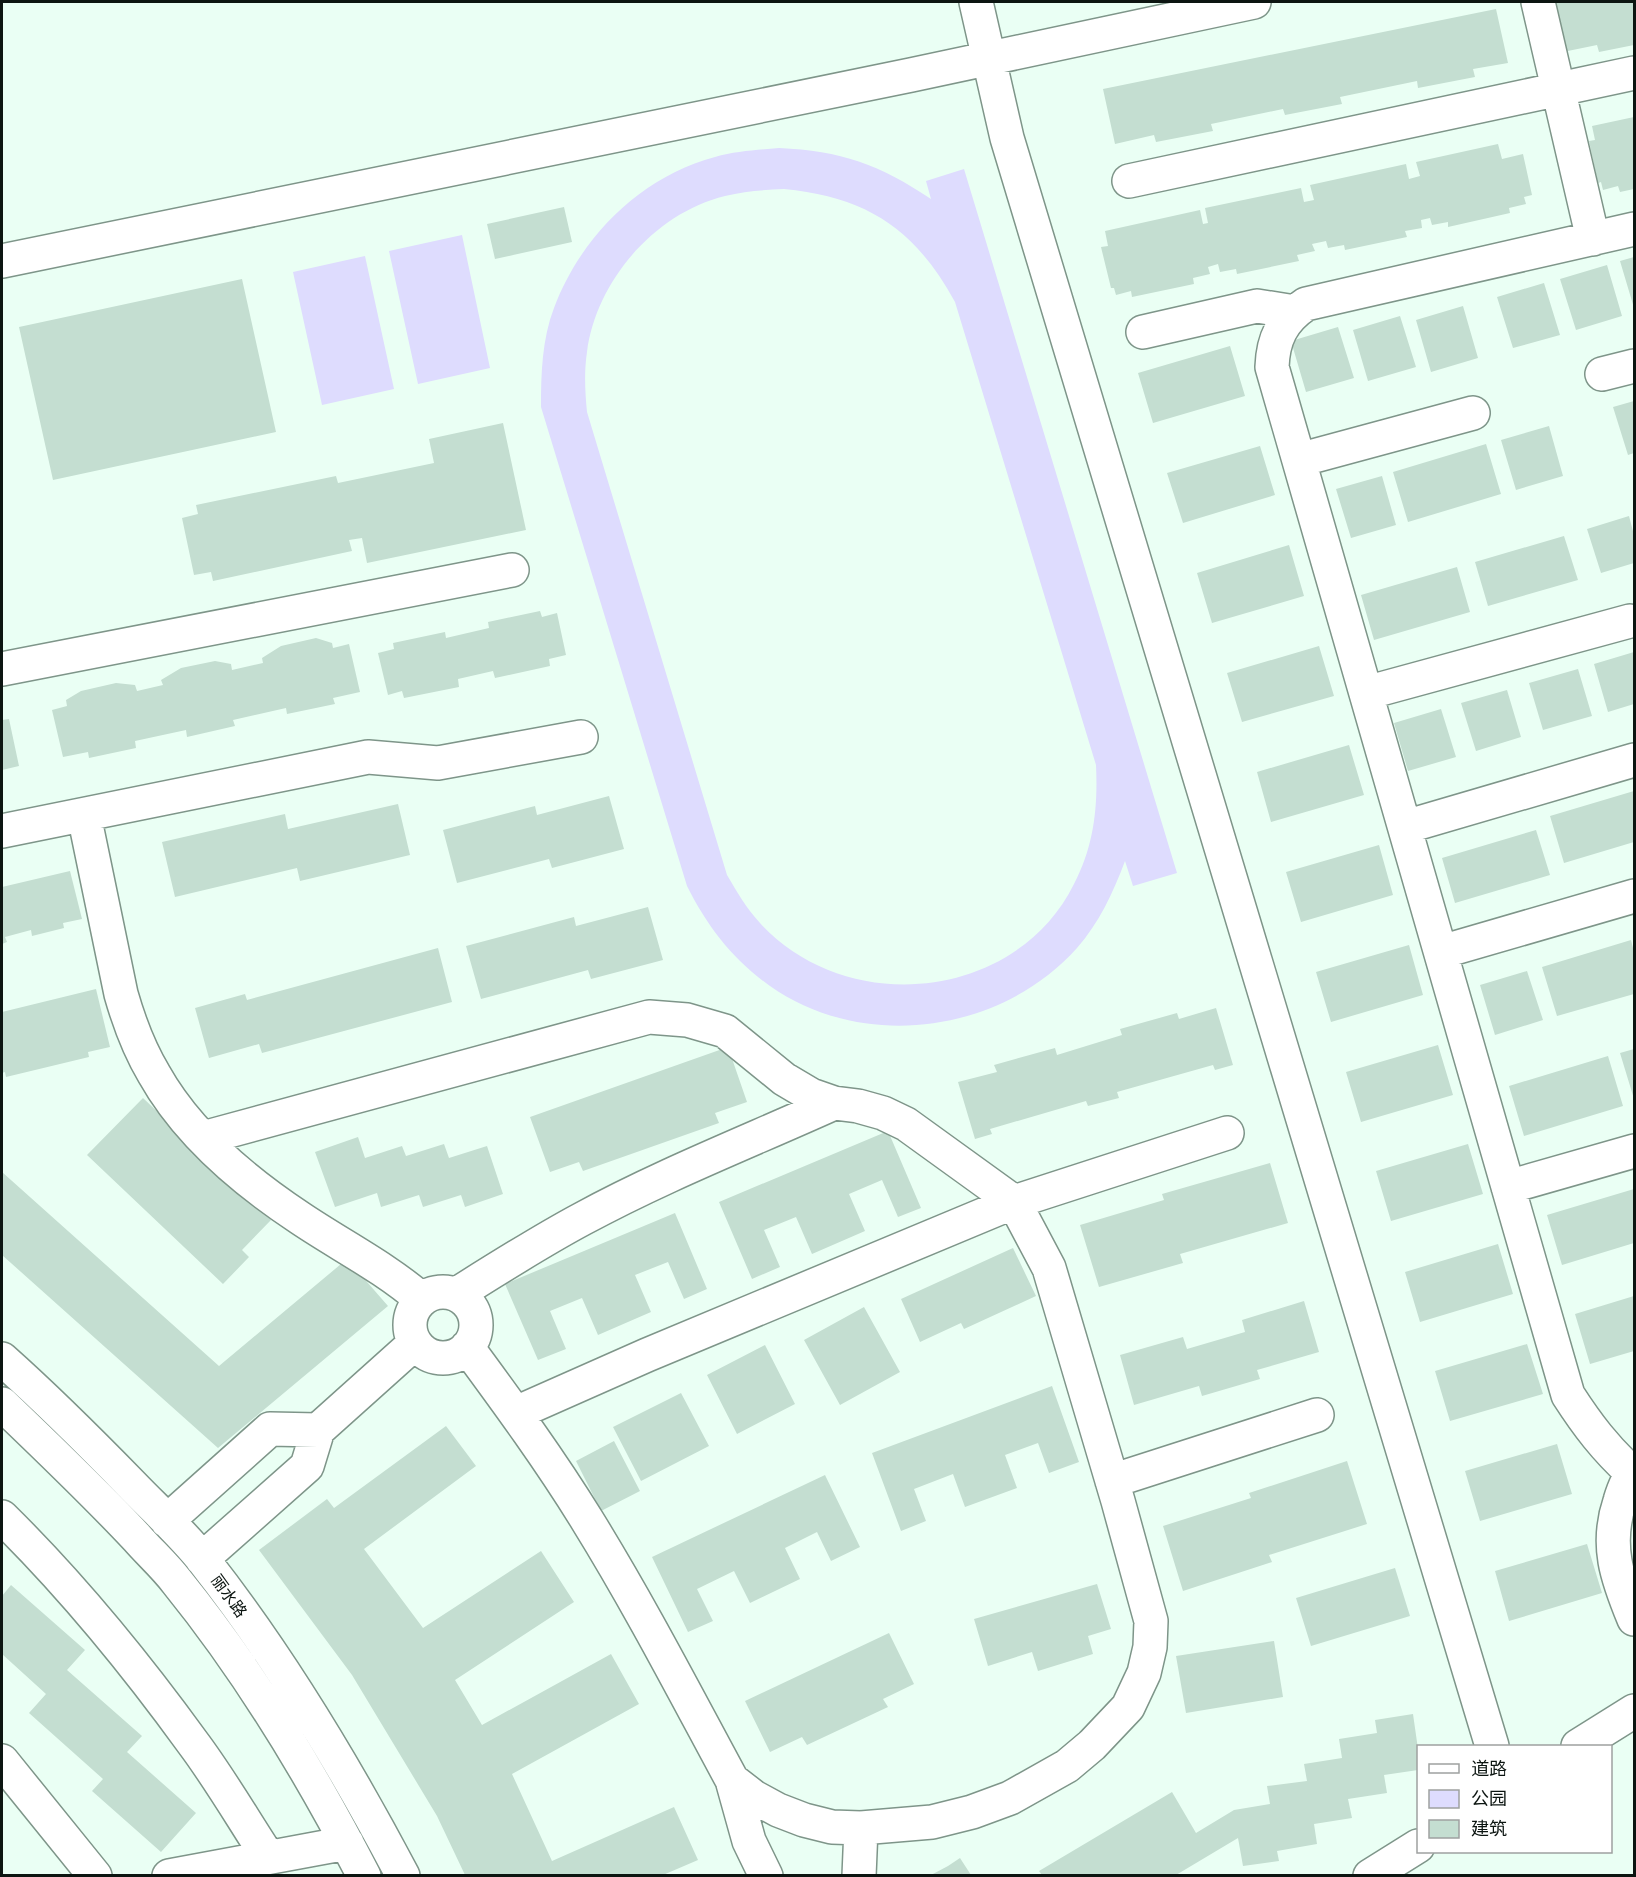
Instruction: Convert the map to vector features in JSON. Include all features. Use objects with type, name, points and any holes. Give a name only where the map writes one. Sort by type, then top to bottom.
[{"type":"street","points":[[976,2],[1007,138],[1492,1745]]},
{"type":"street","points":[[2,261],[989,59],[1254,2]]},
{"type":"street","points":[[1538,2],[1593,239]]},
{"type":"street","points":[[1130,181],[1635,73]]},
{"type":"street","points":[[1635,229],[1306,304],[1285,321],[1278,333],[1273,350],[1272,367],[1568,1395],[1592,1432],[1633,1472],[1617,1507],[1613,1544],[1614,1563],[1619,1581],[1635,1618]]},
{"type":"street","points":[[1143,332],[1257,306],[1295,312]]},
{"type":"street","points":[[1602,374],[1635,366]]},
{"type":"street","points":[[1299,460],[1473,413]]},
{"type":"street","points":[[2,669],[512,570]]},
{"type":"street","points":[[1366,693],[1630,621]]},
{"type":"street","points":[[2,831],[368,757],[438,763],[581,737]]},
{"type":"street","points":[[1405,827],[1635,760]]},
{"type":"street","points":[[84,815],[121,994],[129,1022],[154,1075],[175,1106],[203,1138],[264,1192],[300,1218],[399,1280],[421,1299]]},
{"type":"street","points":[[1441,952],[1635,896]]},
{"type":"street","points":[[203,1138],[649,1017],[687,1020],[725,1031],[784,1079],[811,1095],[834,1103],[866,1108],[906,1124],[1014,1202],[1049,1268],[1112,1481],[1150,1621],[1150,1647],[1144,1673],[1128,1707],[1092,1745],[1067,1766],[1010,1798],[972,1812],[932,1822],[861,1828],[832,1827],[778,1810],[754,1797],[732,1780]]},
{"type":"street","points":[[457,1294],[519,1254],[583,1218],[635,1192],[834,1103]]},
{"type":"street","points":[[516,1413],[1014,1202],[1227,1133]]},
{"type":"street","points":[[1508,1187],[1635,1151]]},
{"type":"street","points":[[445,1291],[457,1294],[467,1301],[476,1323],[475,1335],[467,1347],[457,1355],[443,1358],[430,1356],[418,1348],[411,1337],[409,1323],[412,1310],[421,1299],[432,1293],[445,1291]]},
{"type":"street","points":[[202,1559],[307,1466],[318,1430],[415,1343]]},
{"type":"street","points":[[467,1347],[516,1413],[586,1518],[619,1574],[732,1780],[749,1841],[766,1875]]},
{"type":"street","name":"丽水路","points":[[2,1359],[85,1437],[202,1559],[261,1639],[316,1721],[366,1805],[403,1875]]},
{"type":"street","name":"丽水路","points":[[2,1404],[70,1469],[176,1580],[233,1658],[287,1738],[364,1875]]},
{"type":"street","points":[[1112,1481],[1317,1415]]},
{"type":"street","points":[[167,1521],[270,1429],[318,1430]]},
{"type":"street","points":[[2,1517],[81,1601],[139,1671],[194,1744],[268,1857]]},
{"type":"street","points":[[1580,1745],[1635,1711]]},
{"type":"street","points":[[2,1761],[95,1875]]},
{"type":"street","points":[[859,1875],[861,1828]]},
{"type":"street","points":[[169,1875],[347,1843]]},
{"type":"street","points":[[1370,1875],[1417,1847]]},
{"type":"green space","points":[[779,148],[822,152],[859,162],[894,177],[931,199],[926,181],[964,169],[1177,873],[1133,886],[1125,861],[1099,918],[1077,948],[1046,977],[1010,999],[971,1015],[930,1024],[888,1025],[847,1020],[807,1007],[770,986],[744,965],[703,915],[687,886],[541,407],[543,357],[550,320],[566,282],[580,257],[597,234],[639,195],[662,179],[688,166],[723,155]],"holes":[[[784,189],[814,193],[864,209],[886,221],[905,236],[923,255],[955,302],[1096,765],[1095,811],[1086,855],[1074,884],[1047,923],[1013,953],[972,973],[928,983],[882,983],[838,973],[796,953],[760,923],[746,906],[727,875],[587,412],[585,367],[593,326],[616,276],[653,234],[675,218],[699,205],[725,196]]]},
{"type":"green space","points":[[462,235],[490,368],[418,384],[389,251]]},
{"type":"green space","points":[[365,256],[394,389],[322,405],[293,272]]},
{"type":"building","points":[[1547,2],[1634,2],[1634,45],[1599,52],[1597,45],[1558,53]]},
{"type":"building","points":[[1496,9],[1508,63],[1473,69],[1475,77],[1418,88],[1417,81],[1340,97],[1342,104],[1285,115],[1283,109],[1211,124],[1213,131],[1156,142],[1154,135],[1115,144],[1103,89]]},
{"type":"building","points":[[1634,117],[1634,189],[1620,192],[1618,186],[1603,190],[1601,182],[1598,183],[1589,141],[1595,140],[1592,126]]},
{"type":"building","points":[[1498,144],[1502,159],[1523,154],[1532,195],[1524,197],[1526,204],[1509,208],[1510,213],[1448,227],[1448,222],[1432,225],[1430,218],[1421,220],[1422,228],[1405,231],[1407,237],[1345,250],[1344,245],[1328,248],[1326,241],[1312,244],[1315,251],[1297,255],[1299,261],[1237,274],[1236,269],[1220,272],[1218,264],[1208,267],[1210,274],[1193,278],[1194,284],[1132,297],[1131,291],[1116,295],[1114,288],[1111,288],[1101,247],[1108,246],[1105,231],[1200,210],[1203,224],[1208,223],[1205,208],[1301,188],[1304,202],[1314,200],[1310,185],[1406,164],[1409,179],[1420,176],[1416,162]]},
{"type":"building","points":[[564,207],[572,242],[495,259],[487,224]]},
{"type":"building","points":[[1634,257],[1634,308],[1620,261]]},
{"type":"building","points":[[1607,265],[1622,316],[1576,330],[1560,279]]},
{"type":"building","points":[[242,279],[276,432],[53,480],[19,327]]},
{"type":"building","points":[[1544,283],[1560,335],[1513,348],[1497,297]]},
{"type":"building","points":[[1463,306],[1478,358],[1431,372],[1416,320]]},
{"type":"building","points":[[1400,316],[1416,367],[1368,381],[1353,330]]},
{"type":"building","points":[[1338,327],[1354,378],[1306,392],[1291,341]]},
{"type":"building","points":[[1230,346],[1245,396],[1153,423],[1138,373]]},
{"type":"building","points":[[1634,401],[1634,453],[1628,455],[1613,407]]},
{"type":"building","points":[[503,423],[526,530],[367,563],[362,538],[349,540],[352,551],[213,581],[211,572],[194,575],[182,518],[198,514],[196,505],[336,476],[338,483],[434,463],[429,439]]},
{"type":"building","points":[[1549,426],[1563,476],[1516,490],[1501,440]]},
{"type":"building","points":[[1486,444],[1501,494],[1408,522],[1393,472]]},
{"type":"building","points":[[1260,446],[1275,495],[1183,523],[1167,473]]},
{"type":"building","points":[[1382,476],[1396,525],[1351,538],[1336,489]]},
{"type":"building","points":[[1629,516],[1634,535],[1634,563],[1601,573],[1587,529]]},
{"type":"building","points":[[1564,536],[1578,580],[1488,606],[1475,562]]},
{"type":"building","points":[[1289,545],[1304,596],[1212,623],[1197,573]]},
{"type":"building","points":[[1457,567],[1470,612],[1374,640],[1361,595]]},
{"type":"building","points":[[540,611],[542,617],[557,613],[566,655],[549,659],[550,666],[495,678],[493,671],[458,679],[459,687],[404,698],[402,691],[388,695],[378,653],[394,649],[393,643],[445,632],[446,638],[489,628],[488,622]]},
{"type":"building","points":[[316,638],[332,643],[333,648],[349,644],[360,692],[333,698],[335,704],[287,714],[286,708],[233,720],[235,726],[187,737],[186,730],[135,741],[136,748],[89,758],[88,752],[63,757],[52,710],[67,706],[66,700],[81,691],[116,683],[135,685],[137,691],[163,685],[161,680],[181,668],[215,661],[231,664],[232,670],[263,663],[262,658],[281,646]]},
{"type":"building","points":[[1319,646],[1334,696],[1242,722],[1227,673]]},
{"type":"building","points":[[1634,652],[1634,704],[1608,712],[1594,664]]},
{"type":"building","points":[[1578,669],[1592,716],[1543,730],[1529,683]]},
{"type":"building","points":[[1507,690],[1521,737],[1476,751],[1461,703]]},
{"type":"building","points":[[1441,709],[1456,757],[1408,771],[1394,723]]},
{"type":"building","points":[[9,719],[19,766],[2,770],[2,720]]},
{"type":"building","points":[[1349,745],[1364,795],[1271,822],[1257,772]]},
{"type":"building","points":[[1634,791],[1634,842],[1564,863],[1550,816]]},
{"type":"building","points":[[609,796],[624,849],[552,868],[549,859],[457,883],[443,830],[535,806],[537,815]]},
{"type":"building","points":[[398,804],[410,855],[300,881],[297,868],[175,897],[162,842],[285,814],[288,829]]},
{"type":"building","points":[[1536,830],[1550,875],[1455,903],[1442,858]]},
{"type":"building","points":[[1379,845],[1393,895],[1301,922],[1286,872]]},
{"type":"building","points":[[70,871],[82,919],[63,923],[64,928],[32,936],[31,930],[5,937],[7,942],[2,944],[2,887]]},
{"type":"building","points":[[648,907],[663,960],[591,979],[588,970],[481,999],[466,946],[574,917],[576,926]]},
{"type":"building","points":[[1631,940],[1634,952],[1634,994],[1557,1016],[1542,967]]},
{"type":"building","points":[[1409,945],[1423,995],[1331,1022],[1316,972]]},
{"type":"building","points":[[438,948],[452,1002],[262,1053],[259,1044],[209,1058],[195,1008],[245,994],[247,1000]]},
{"type":"building","points":[[1527,971],[1543,1020],[1495,1035],[1480,985]]},
{"type":"building","points":[[96,989],[110,1047],[88,1052],[89,1057],[6,1077],[5,1072],[2,1073],[2,1012]]},
{"type":"building","points":[[1216,1008],[1233,1065],[1215,1070],[1213,1065],[1117,1092],[1119,1098],[1088,1106],[1086,1101],[990,1129],[992,1134],[975,1139],[958,1082],[997,1072],[994,1065],[1055,1048],[1057,1055],[1122,1035],[1120,1029],[1177,1013],[1179,1019]]},
{"type":"building","points":[[1438,1045],[1453,1095],[1361,1122],[1346,1072]]},
{"type":"building","points":[[728,1047],[747,1102],[715,1113],[719,1123],[583,1171],[579,1162],[550,1172],[530,1117]]},
{"type":"building","points":[[1634,1049],[1634,1099],[1620,1053]]},
{"type":"building","points":[[1608,1056],[1623,1106],[1524,1136],[1509,1086]]},
{"type":"building","points":[[143,1098],[271,1220],[242,1250],[249,1257],[223,1284],[87,1155]]},
{"type":"building","points":[[888,1131],[921,1208],[898,1217],[882,1180],[849,1194],[865,1231],[812,1254],[796,1217],[764,1230],[780,1267],[752,1279],[719,1202]]},
{"type":"building","points":[[358,1137],[365,1158],[402,1146],[406,1156],[444,1144],[449,1158],[487,1146],[503,1194],[465,1207],[461,1195],[423,1207],[419,1195],[381,1207],[377,1193],[335,1207],[315,1152]]},
{"type":"building","points":[[1468,1144],[1483,1194],[1391,1221],[1376,1171]]},
{"type":"building","points":[[1270,1163],[1288,1223],[1180,1254],[1183,1263],[1099,1287],[1080,1225],[1164,1200],[1162,1194]]},
{"type":"building","points":[[2,1172],[219,1366],[347,1259],[388,1306],[218,1448],[2,1255]]},
{"type":"building","points":[[1634,1189],[1634,1243],[1562,1265],[1547,1215]]},
{"type":"building","points":[[675,1213],[707,1289],[684,1299],[668,1262],[635,1275],[651,1312],[598,1335],[582,1298],[550,1311],[566,1349],[538,1360],[505,1284]]},
{"type":"building","points":[[1498,1244],[1513,1294],[1420,1322],[1405,1272]]},
{"type":"building","points":[[1013,1248],[1036,1296],[964,1329],[961,1323],[920,1342],[901,1299]]},
{"type":"building","points":[[1634,1296],[1634,1351],[1590,1364],[1575,1314]]},
{"type":"building","points":[[1304,1301],[1319,1352],[1257,1370],[1260,1379],[1202,1396],[1199,1386],[1134,1405],[1120,1355],[1183,1337],[1187,1349],[1245,1332],[1242,1320]]},
{"type":"building","points":[[864,1307],[900,1372],[840,1405],[804,1340]]},
{"type":"building","points":[[1527,1344],[1543,1394],[1450,1421],[1435,1371]]},
{"type":"building","points":[[765,1345],[795,1404],[737,1434],[707,1375]]},
{"type":"building","points":[[1052,1386],[1079,1462],[1049,1473],[1038,1443],[1005,1455],[1017,1488],[965,1507],[953,1474],[914,1489],[926,1521],[901,1531],[872,1453]]},
{"type":"building","points":[[681,1393],[709,1446],[641,1481],[613,1427]]},
{"type":"building","points":[[446,1426],[476,1466],[364,1549],[423,1628],[541,1551],[574,1602],[455,1680],[482,1725],[611,1654],[639,1704],[512,1774],[552,1861],[674,1807],[698,1860],[663,1875],[465,1875],[437,1816],[352,1675],[259,1550],[327,1499],[334,1508]]},
{"type":"building","points":[[614,1441],[640,1491],[601,1511],[576,1461]]},
{"type":"building","points":[[1557,1444],[1572,1494],[1480,1521],[1465,1471]]},
{"type":"building","points":[[1347,1461],[1367,1524],[1269,1555],[1272,1562],[1183,1591],[1163,1526],[1251,1498],[1249,1493]]},
{"type":"building","points":[[825,1475],[860,1547],[831,1561],[817,1532],[785,1548],[800,1579],[750,1603],[734,1571],[697,1589],[713,1621],[688,1632],[652,1557]]},
{"type":"building","points":[[1587,1544],[1602,1593],[1509,1621],[1495,1571]]},
{"type":"building","points":[[1395,1568],[1410,1616],[1311,1646],[1296,1598]]},
{"type":"building","points":[[1097,1584],[1111,1629],[1088,1636],[1093,1654],[1038,1671],[1032,1652],[988,1666],[974,1619]]},
{"type":"building","points":[[11,1585],[85,1650],[67,1670],[142,1736],[127,1752],[196,1813],[161,1852],[92,1791],[103,1779],[29,1713],[46,1694],[2,1654],[2,1596]]},
{"type":"building","points":[[889,1633],[914,1684],[883,1699],[888,1707],[807,1745],[802,1737],[770,1752],[745,1701]]},
{"type":"building","points":[[1274,1641],[1283,1697],[1186,1713],[1176,1656]]},
{"type":"building","points":[[1413,1714],[1417,1745],[1417,1770],[1384,1775],[1387,1793],[1348,1799],[1352,1818],[1314,1824],[1317,1844],[1277,1851],[1279,1861],[1243,1866],[1238,1838],[1176,1875],[1042,1875],[1039,1871],[1172,1792],[1196,1833],[1234,1810],[1270,1804],[1267,1786],[1307,1781],[1304,1764],[1342,1758],[1339,1739],[1377,1733],[1375,1720]]},
{"type":"building","points":[[960,1858],[971,1875],[931,1875],[948,1866]]}]
